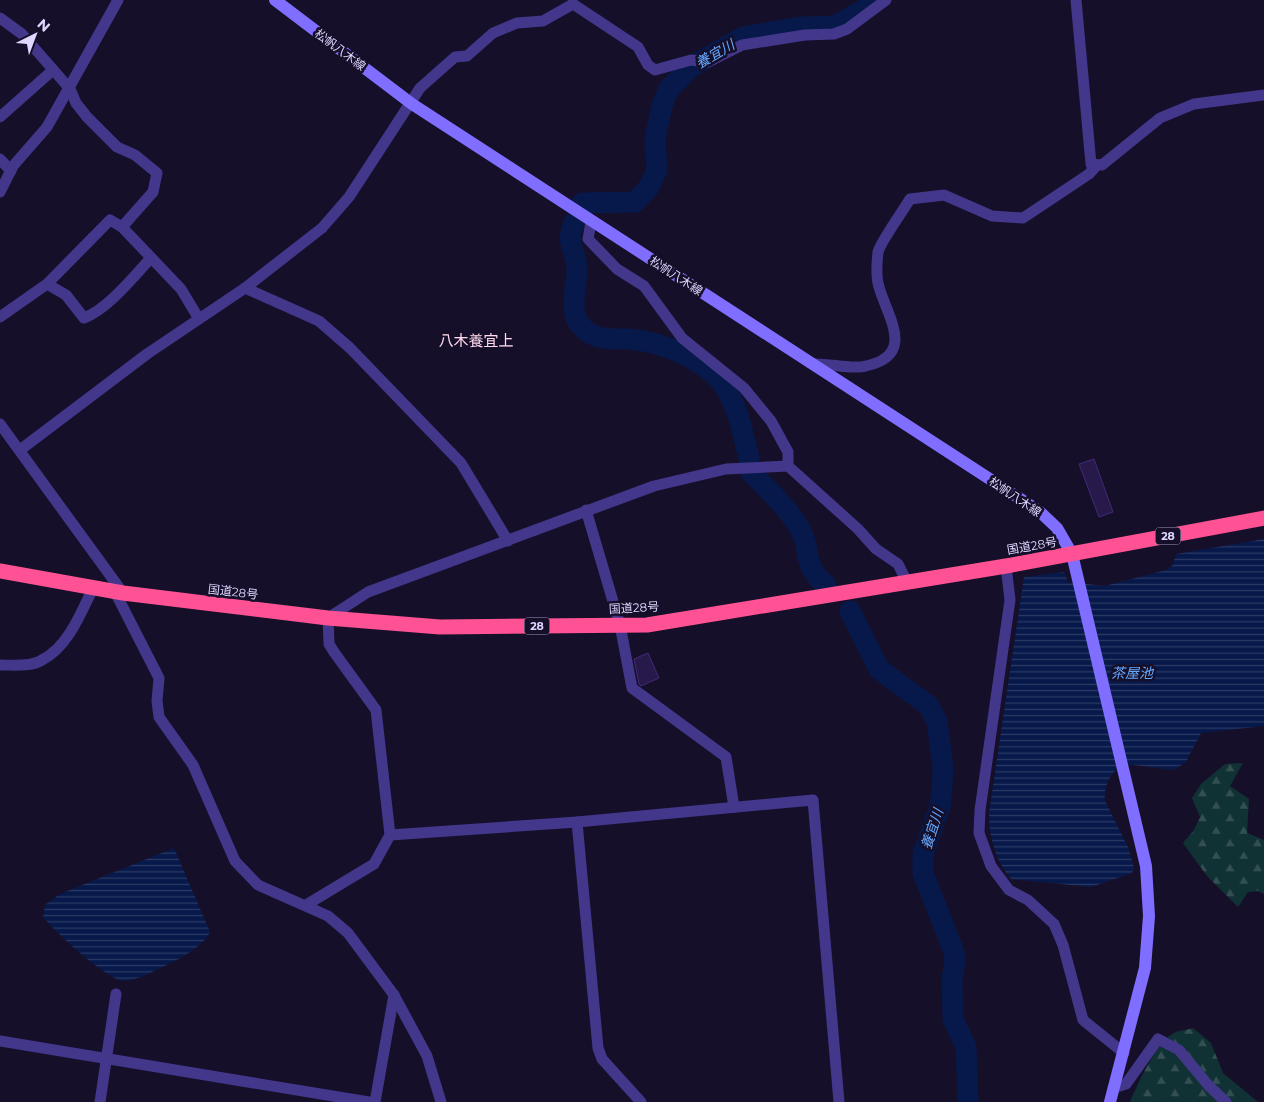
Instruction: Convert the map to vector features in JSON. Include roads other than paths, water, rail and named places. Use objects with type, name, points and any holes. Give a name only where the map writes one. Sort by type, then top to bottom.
[{"type":"highway","name":"国道28号","points":[[0,571],[119,593],[328,618],[440,627],[647,624],[1006,566],[1264,518]]},
{"type":"main road","name":"松帆八木線","points":[[275,0],[412,104],[591,222],[1039,511],[1057,528],[1072,554],[1146,866],[1149,916],[1145,968],[1110,1102]]},
{"type":"street","points":[[0,192],[11,171],[47,128],[118,0]]},
{"type":"street","points":[[20,450],[147,354],[246,288],[322,228],[349,197],[412,104],[420,88],[455,57],[467,56],[493,33],[517,24],[543,21],[552,17],[564,4],[573,4],[638,46],[648,65],[655,70],[691,60],[708,62],[742,45],[805,35],[834,34],[847,28],[886,0]]},
{"type":"street","points":[[1076,0],[1091,164],[1102,165],[1160,118],[1194,104],[1264,95]]},
{"type":"street","points":[[0,18],[22,34],[70,89],[76,103],[87,117],[117,147],[135,155],[157,173],[153,192],[122,227]]},
{"type":"street","points":[[0,117],[53,70]]},
{"type":"street","points":[[0,159],[11,171]]},
{"type":"street","points":[[812,364],[828,363],[864,367],[885,361],[896,346],[896,332],[878,284],[878,251],[910,199],[944,195],[992,216],[1023,218],[1089,174],[1097,165]]},
{"type":"street","points":[[0,317],[47,284],[110,220],[122,227],[181,289],[200,319]]},
{"type":"street","points":[[591,222],[588,239],[617,269],[644,286],[682,338],[744,388],[771,422],[788,452],[788,466]]},
{"type":"street","points":[[47,284],[66,295],[84,318],[95,313],[122,289],[151,258]]},
{"type":"street","points":[[246,288],[319,321],[350,348],[461,462],[508,541]]},
{"type":"street","points":[[0,424],[119,593],[159,678],[157,701],[159,716],[193,765],[235,861],[258,885],[328,916],[348,933],[394,995],[427,1056],[441,1102]]},
{"type":"street","points":[[306,905],[374,864],[390,835],[376,710],[330,644],[328,618],[368,592],[654,486],[726,469],[788,466],[858,529],[876,549],[898,564],[906,582]]},
{"type":"street","points":[[586,510],[620,625],[632,688],[726,757],[734,807]]},
{"type":"street","points":[[1006,566],[1010,600],[980,810],[979,833],[991,866],[1009,890],[1028,900],[1054,924],[1063,944],[1083,1020],[1124,1054]]},
{"type":"street","points":[[0,665],[14,666],[42,661],[57,648],[75,625],[93,588]]},
{"type":"street","points":[[390,835],[577,822],[813,800],[839,1102]]},
{"type":"street","points":[[577,822],[598,1048],[602,1059],[641,1102]]},
{"type":"street","points":[[100,1102],[116,994]]},
{"type":"street","points":[[375,1102],[394,995]]},
{"type":"street","points":[[1113,1088],[1126,1084],[1158,1039],[1179,1050],[1208,1086],[1226,1102]]},
{"type":"street","points":[[0,1041],[369,1102]]},
{"type":"water","name":"茶屋池","points":[[1264,539],[1264,726],[1201,733],[1186,762],[1174,770],[1125,764],[1112,774],[1105,790],[1105,801],[1128,847],[1134,868],[1132,873],[1091,887],[1011,879],[1001,864],[994,848],[990,831],[989,813],[1024,577],[1064,572],[1068,582],[1105,586],[1166,570],[1173,565],[1176,554]]},
{"type":"water","points":[[174,848],[210,932],[198,946],[176,960],[136,979],[124,981],[116,979],[81,954],[43,917],[45,905],[60,894]]},
{"type":"waterway","name":"養宜川","points":[[582,203],[635,202],[649,187],[657,170],[655,138],[662,106],[668,90],[691,67],[743,37],[800,27],[835,26],[872,5],[871,0]]},
{"type":"waterway","name":"養宜川","points":[[574,223],[570,236],[577,267],[574,305],[577,320],[581,326],[591,334],[608,339],[640,340],[654,343],[682,354],[708,370],[726,389],[734,405],[749,458]]},
{"type":"waterway","name":"養宜川","points":[[751,472],[795,521],[804,537],[813,571],[826,585]]},
{"type":"waterway","name":"養宜川","points":[[850,611],[879,669],[929,706],[937,722],[943,767],[942,787],[940,807],[923,854],[923,873],[954,952],[955,962],[952,979],[953,1019],[966,1047],[968,1102]]},
{"type":"district","name":"八木養宜上","points":[[476,341]]}]
